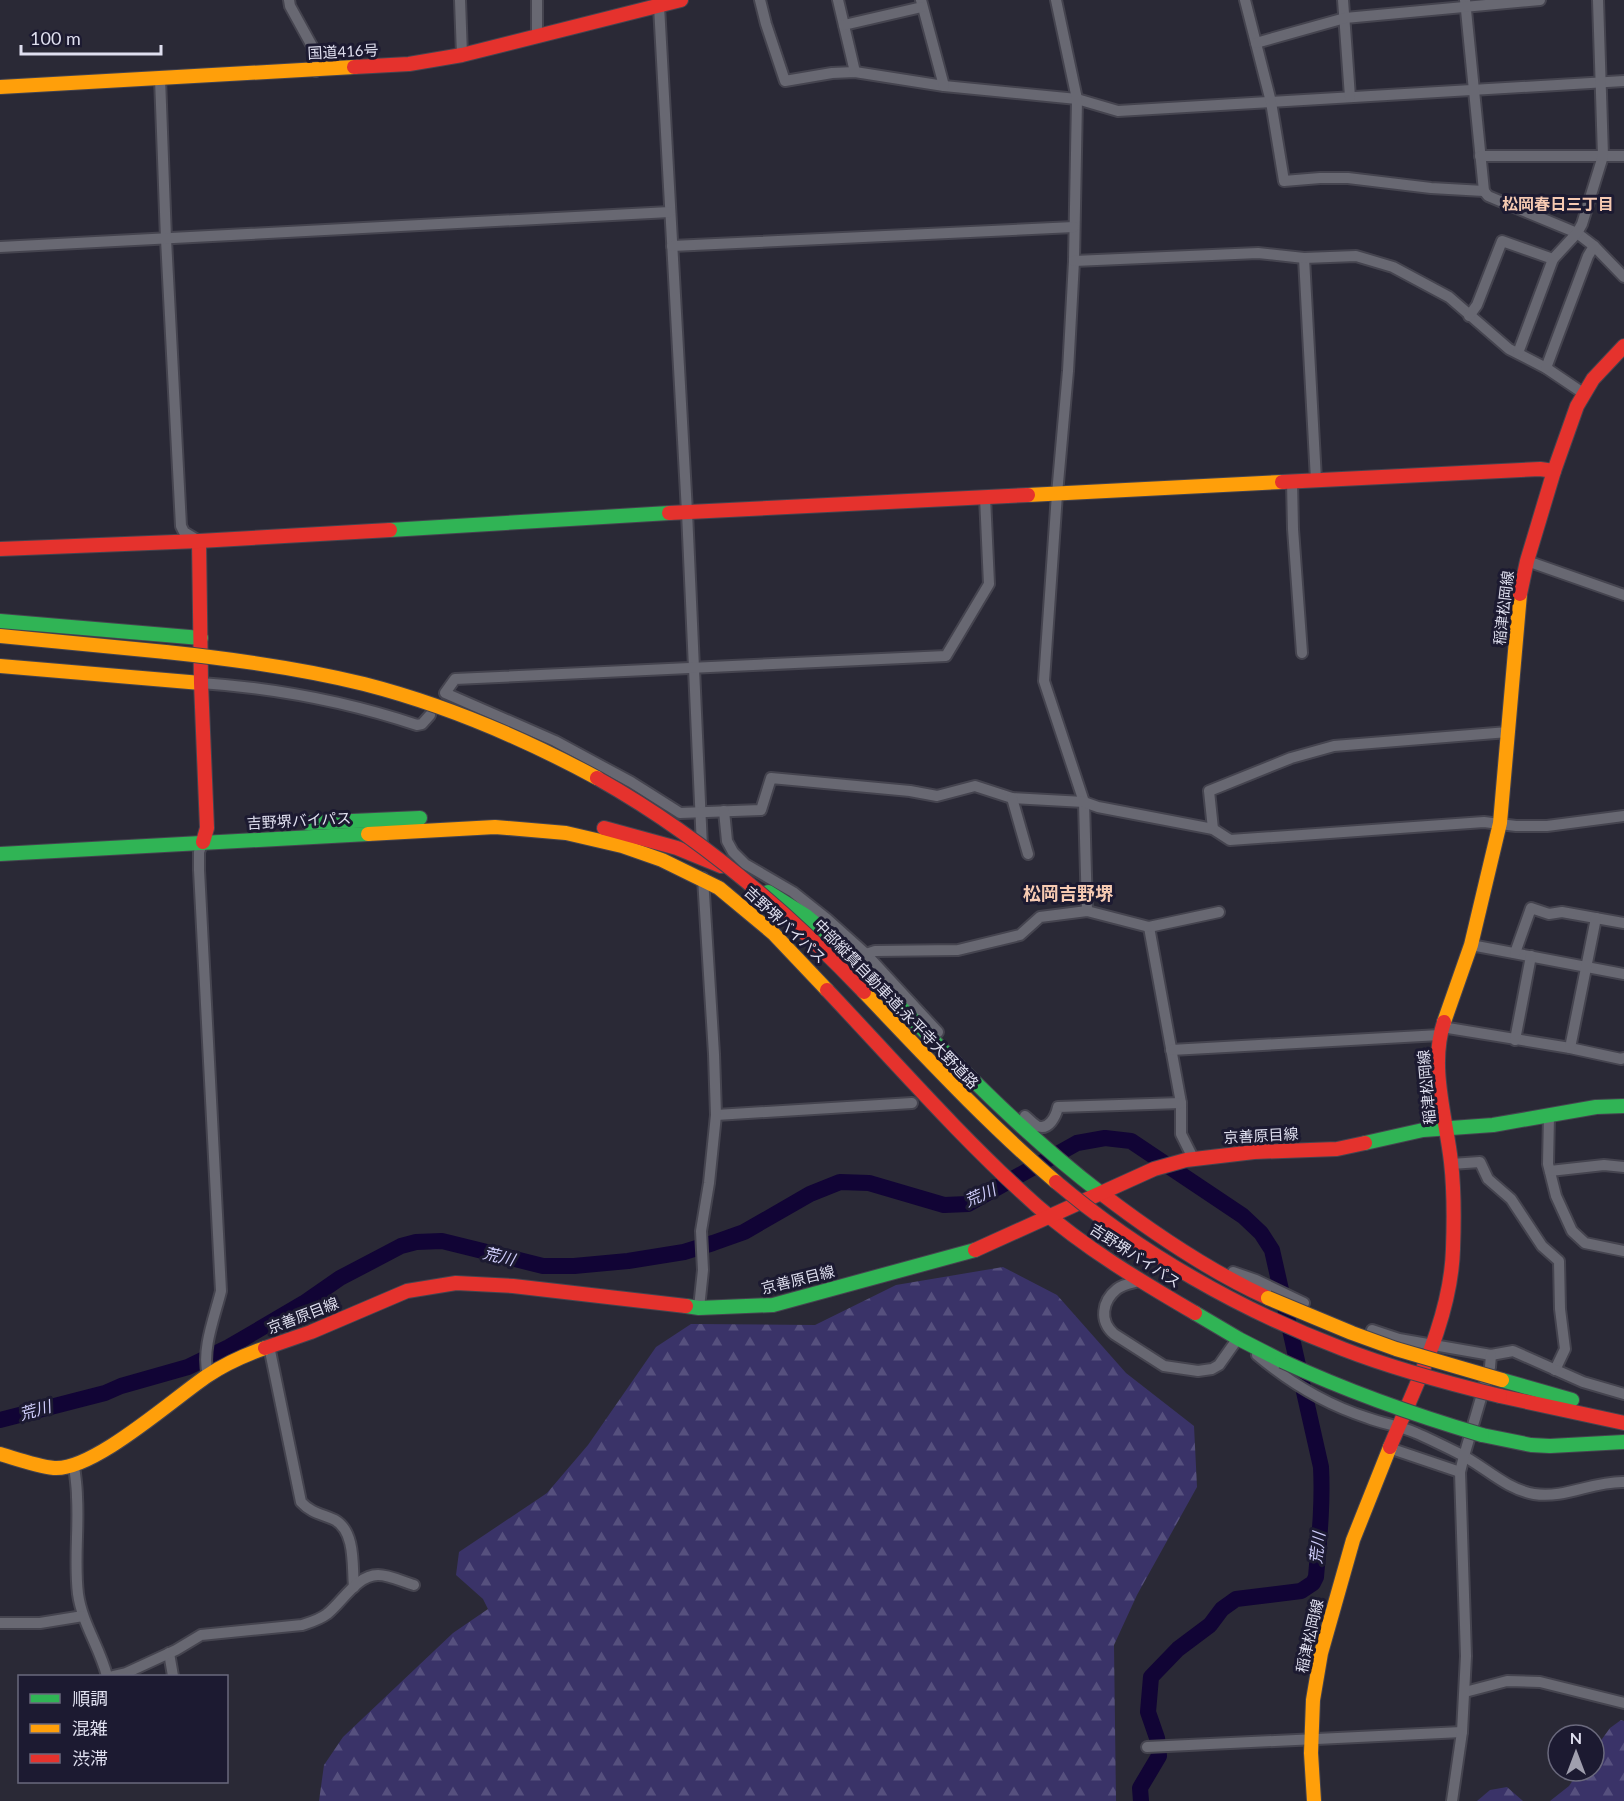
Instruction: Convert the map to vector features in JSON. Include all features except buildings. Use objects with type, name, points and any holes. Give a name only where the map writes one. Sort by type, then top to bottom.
[{"type":"main road","name":"国道416号","points":[[0,87],[409,64],[462,55],[620,12],[681,0]]},
{"type":"main road","name":"稲津松岡線","points":[[1314,1801],[1313,1700],[1321,1653],[1353,1540],[1432,1344],[1446,1300],[1451,1275],[1453,1249],[1451,1164],[1440,1084],[1438,1049],[1441,1031],[1472,945],[1500,823],[1522,578],[1576,406],[1593,379],[1624,346]]},
{"type":"main road","points":[[0,549],[199,541],[687,512],[1292,481],[1540,469],[1554,471]]},
{"type":"main road","points":[[199,541],[206,832]]},
{"type":"main road","points":[[0,621],[201,638]]},
{"type":"main road","name":"中部縦貫自動車道;永平寺大野道路","points":[[0,636],[166,652],[292,669],[403,695],[511,735],[615,788],[714,854],[774,904],[834,961],[947,1080],[990,1123],[1050,1177],[1117,1229],[1196,1279],[1269,1318],[1377,1361],[1500,1396],[1624,1423]]},
{"type":"main road","name":"中部縦貫自動車道;永平寺大野道路","points":[[0,644],[130,649]]},
{"type":"main road","points":[[0,666],[201,683]]},
{"type":"main road","name":"吉野堺バイパス","points":[[289,824],[517,815]]},
{"type":"main road","name":"吉野堺バイパス","points":[[559,819],[589,824],[703,857],[777,897],[806,916],[831,936],[975,1083],[1065,1164],[1134,1218],[1242,1286],[1305,1315],[1396,1349],[1561,1397],[1624,1411]]},
{"type":"main road","name":"吉野堺バイパス","points":[[0,854],[206,832],[495,827],[566,833],[622,846],[669,863],[732,898],[785,944],[1000,1171],[1081,1241],[1139,1281],[1281,1367],[1397,1409],[1482,1436],[1531,1445],[1624,1442]]},
{"type":"main road","points":[[112,834],[147,832]]},
{"type":"main road","name":"京善原目線","points":[[0,1454],[55,1468],[74,1465],[121,1440],[207,1371],[311,1332],[407,1291],[456,1283],[513,1286],[699,1308],[773,1305],[986,1246],[1154,1169],[1193,1158],[1254,1152],[1337,1149],[1423,1130],[1493,1125],[1596,1107],[1624,1106]]},
{"type":"street","points":[[289,0],[312,46],[316,70]]},
{"type":"street","points":[[460,0],[462,55]]},
{"type":"street","points":[[537,0],[537,36]]},
{"type":"street","points":[[760,0],[785,81],[832,72],[855,72],[944,86],[1077,99],[1118,111],[1624,81]]},
{"type":"street","points":[[838,0],[855,72]]},
{"type":"street","points":[[1056,0],[1077,99],[1074,261],[1068,371],[1044,681],[1084,802],[1087,911]]},
{"type":"street","points":[[1245,0],[1271,102],[1284,181],[1348,178],[1431,188],[1484,191]]},
{"type":"street","points":[[1342,0],[1350,97]]},
{"type":"street","points":[[1256,43],[1345,18],[1466,4],[1540,0]]},
{"type":"street","points":[[1518,353],[1553,259],[1582,224],[1603,156],[1598,0]]},
{"type":"street","points":[[844,25],[921,3],[944,86]]},
{"type":"street","points":[[1466,4],[1484,191],[1488,196],[1577,232],[1624,277]]},
{"type":"street","points":[[658,6],[687,512],[716,1115],[701,1231],[702,1270],[699,1308]]},
{"type":"street","points":[[160,78],[181,526],[184,532],[199,541]]},
{"type":"street","points":[[1480,156],[1624,156]]},
{"type":"street","points":[[0,248],[670,213]]},
{"type":"street","points":[[672,246],[1074,227]]},
{"type":"street","points":[[1470,316],[1502,241],[1553,259]]},
{"type":"street","points":[[1546,368],[1588,256],[1594,246]]},
{"type":"street","points":[[1074,261],[1258,253],[1305,258],[1356,256],[1393,267],[1449,297],[1509,349],[1546,368],[1583,393]]},
{"type":"street","points":[[1305,258],[1316,480]]},
{"type":"street","points":[[1292,481],[1302,653]]},
{"type":"street","points":[[985,497],[989,584],[946,656],[454,679],[442,697],[555,741],[631,782],[680,813],[761,810],[771,778],[910,790],[937,796],[975,786],[1012,798],[1084,802],[1098,807],[1213,830],[1230,840],[1484,822],[1516,826],[1547,826],[1624,816]]},
{"type":"street","points":[[1527,561],[1624,595]]},
{"type":"street","points":[[201,683],[274,691],[357,708],[417,724],[425,722],[430,715]]},
{"type":"street","points":[[1213,830],[1209,791],[1291,758],[1334,746],[1508,732]]},
{"type":"street","points":[[1012,798],[1028,854]]},
{"type":"street","points":[[724,811],[727,841],[733,852],[745,864],[793,892],[866,954],[957,1056],[1037,1126],[1049,1124],[1055,1117],[1058,1107],[1181,1103]]},
{"type":"street","points":[[206,832],[200,852],[199,870],[221,1291],[207,1347],[207,1371]]},
{"type":"street","points":[[1515,953],[1531,908],[1549,914],[1562,912],[1624,923]]},
{"type":"street","points":[[866,954],[875,951],[958,950],[1020,935],[1040,916],[1087,911],[1149,927],[1219,912]]},
{"type":"street","points":[[1570,1048],[1596,918]]},
{"type":"street","points":[[1149,927],[1181,1103],[1181,1134],[1193,1158]]},
{"type":"street","points":[[1472,945],[1624,974]]},
{"type":"street","points":[[1515,1040],[1531,956]]},
{"type":"street","points":[[1171,1050],[1441,1031],[1570,1048],[1624,1058]]},
{"type":"street","points":[[716,1115],[912,1103]]},
{"type":"street","points":[[1549,1115],[1548,1164],[1556,1196],[1572,1231],[1585,1243],[1624,1251]]},
{"type":"street","points":[[1451,1164],[1480,1162],[1488,1179],[1511,1199],[1542,1246],[1559,1261],[1560,1309],[1565,1348],[1555,1370]]},
{"type":"street","points":[[1550,1171],[1604,1165],[1624,1167]]},
{"type":"street","points":[[1205,1262],[1262,1283],[1375,1332],[1399,1339],[1491,1355],[1513,1351],[1583,1382],[1624,1394]]},
{"type":"street","points":[[1139,1281],[1118,1288],[1104,1306],[1103,1313],[1108,1328],[1114,1334],[1164,1366],[1192,1371],[1208,1370],[1219,1365],[1236,1341]]},
{"type":"street","points":[[1206,1320],[1256,1355],[1281,1367],[1324,1401],[1367,1418],[1415,1432],[1464,1456],[1497,1478],[1532,1494],[1552,1496],[1610,1482],[1624,1482]]},
{"type":"street","points":[[270,1346],[301,1502],[318,1515],[336,1521],[345,1530],[349,1538],[354,1587]]},
{"type":"street","points":[[1452,1801],[1462,1732],[1466,1656],[1460,1472],[1490,1367],[1491,1355]]},
{"type":"street","points":[[1389,1448],[1460,1472]]},
{"type":"street","points":[[74,1465],[77,1497],[75,1541],[78,1593],[82,1616],[106,1675]]},
{"type":"street","points":[[120,1675],[169,1653],[201,1635],[302,1625],[317,1621],[343,1600],[362,1579],[370,1575],[381,1574],[414,1586]]},
{"type":"street","points":[[0,1623],[40,1623],[82,1616]]},
{"type":"street","points":[[169,1653],[173,1675]]},
{"type":"street","points":[[1465,1692],[1507,1681],[1539,1682],[1624,1703]]},
{"type":"street","points":[[1147,1748],[1462,1732]]},
{"type":"green space","points":[[1003,1267],[1057,1295],[1126,1373],[1194,1426],[1197,1487],[1137,1595],[1114,1645],[1116,1801],[319,1801],[324,1765],[343,1737],[453,1633],[488,1609],[483,1599],[456,1575],[459,1552],[547,1493],[588,1445],[656,1347],[691,1324],[815,1325],[896,1285]]},
{"type":"green space","points":[[1621,1720],[1624,1721],[1624,1801],[1550,1801],[1571,1783],[1606,1783],[1606,1734]]},
{"type":"green space","points":[[1507,1787],[1523,1801],[1477,1801],[1490,1790]]},
{"type":"waterway","name":"荒川","points":[[0,1420],[105,1393],[121,1386],[188,1367],[229,1347],[304,1303],[340,1278],[401,1246],[416,1242],[442,1241],[543,1266],[574,1266],[628,1261],[684,1252],[744,1232],[810,1194],[840,1182],[869,1183],[944,1205],[968,1204],[1077,1143],[1105,1138],[1131,1141],[1243,1216],[1261,1233],[1272,1250],[1321,1467],[1321,1509],[1316,1577],[1313,1583],[1301,1591],[1236,1599],[1222,1609],[1210,1625],[1178,1649],[1151,1677],[1148,1712],[1157,1738],[1159,1756],[1140,1788],[1141,1801]]},
{"type":"traffic: fast","points":[[390,530],[669,513]]},
{"type":"traffic: fast","points":[[0,621],[201,638]]},
{"type":"traffic: fast","points":[[308,823],[420,818]]},
{"type":"traffic: fast","points":[[0,854],[368,834]]},
{"type":"traffic: fast","points":[[768,892],[806,916],[830,936],[995,1102],[1065,1165],[1102,1194]]},
{"type":"traffic: fast","points":[[1365,1143],[1423,1130],[1493,1125],[1596,1107],[1624,1106]]},
{"type":"traffic: fast","points":[[686,1306],[699,1308],[773,1305],[975,1250]]},
{"type":"traffic: fast","points":[[1195,1313],[1282,1361]]},
{"type":"traffic: fast","points":[[1282,1361],[1381,1402],[1482,1435]]},
{"type":"traffic: fast","points":[[1502,1380],[1572,1400]]},
{"type":"traffic: fast","points":[[1482,1435],[1531,1445],[1550,1446],[1624,1442]]},
{"type":"traffic: slow","points":[[0,87],[354,67]]},
{"type":"traffic: slow","points":[[1028,495],[1282,482]]},
{"type":"traffic: slow","points":[[1444,1022],[1471,945],[1500,823],[1520,594]]},
{"type":"traffic: slow","points":[[0,636],[166,652]]},
{"type":"traffic: slow","points":[[166,652],[290,669],[340,678],[395,692],[484,724],[541,749],[597,778]]},
{"type":"traffic: slow","points":[[0,666],[201,683]]},
{"type":"traffic: slow","points":[[368,834],[495,827],[566,833],[622,846],[662,860],[719,888],[773,933],[827,990]]},
{"type":"traffic: slow","points":[[864,992],[981,1113],[1056,1182]]},
{"type":"traffic: slow","points":[[1268,1298],[1396,1349],[1502,1380]]},
{"type":"traffic: slow","points":[[0,1454],[47,1467],[70,1466],[111,1446],[214,1372],[235,1360],[265,1348]]},
{"type":"traffic: slow","points":[[1314,1801],[1311,1753],[1313,1700],[1321,1653],[1353,1540],[1390,1447]]},
{"type":"traffic: jam","points":[[354,67],[409,64],[462,55],[681,0]]},
{"type":"traffic: jam","points":[[1520,594],[1527,561],[1554,471],[1577,406],[1593,379],[1624,346]]},
{"type":"traffic: jam","points":[[1282,482],[1540,469],[1554,471]]},
{"type":"traffic: jam","points":[[669,513],[1028,495]]},
{"type":"traffic: jam","points":[[0,549],[390,530]]},
{"type":"traffic: jam","points":[[199,541],[201,683],[207,828],[203,842]]},
{"type":"traffic: jam","points":[[597,778],[670,823],[705,848],[803,931],[864,992]]},
{"type":"traffic: jam","points":[[604,828],[677,848],[721,866]]},
{"type":"traffic: jam","points":[[827,990],[956,1127],[1037,1206],[1094,1250],[1195,1313]]},
{"type":"traffic: jam","points":[[1390,1447],[1421,1375],[1439,1325],[1451,1275],[1453,1183],[1438,1074],[1438,1056],[1444,1022]]},
{"type":"traffic: jam","points":[[975,1250],[1154,1169],[1186,1160],[1254,1152],[1337,1149],[1365,1143]]},
{"type":"traffic: jam","points":[[1056,1182],[1122,1233],[1192,1278],[1229,1298],[1305,1334],[1343,1349],[1440,1381],[1500,1396]]},
{"type":"traffic: jam","points":[[1102,1194],[1182,1250],[1224,1276],[1268,1298]]},
{"type":"traffic: jam","points":[[265,1348],[311,1332],[407,1291],[456,1283],[513,1286],[686,1306]]},
{"type":"traffic: jam","points":[[1500,1396],[1624,1423]]},
{"type":"district","name":"松岡春日三丁目","points":[[1558,204]]},
{"type":"district","name":"松岡吉野堺","points":[[1068,894]]}]
